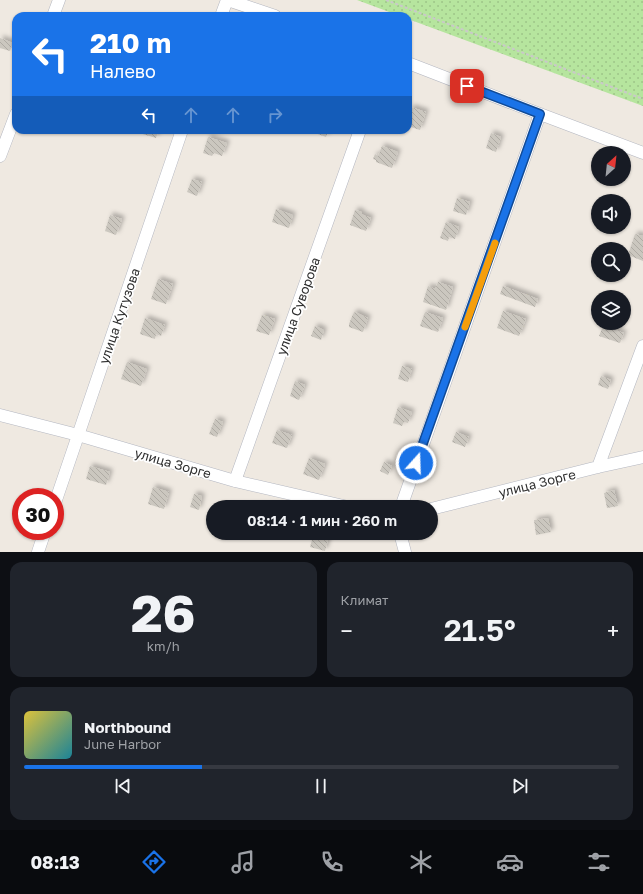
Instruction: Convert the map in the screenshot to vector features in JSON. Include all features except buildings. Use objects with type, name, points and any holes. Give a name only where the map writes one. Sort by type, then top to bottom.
[{"type":"street","points":[[54,12],[59,0]]},
{"type":"street","points":[[222,12],[227,0],[263,12]]},
{"type":"street","points":[[412,64],[540,114],[643,152]]},
{"type":"street","points":[[403,500],[540,114]]},
{"type":"street","points":[[0,156],[12,124]]},
{"type":"street","name":"улица Кутузова","points":[[60,488],[181,134]]},
{"type":"street","name":"улица Суворова","points":[[235,481],[359,134]]},
{"type":"street","points":[[598,467],[643,346]]},
{"type":"street","name":"улица Зорге","points":[[0,415],[78,435],[235,481],[318,500]]},
{"type":"street","name":"улица Зорге","points":[[438,508],[598,467],[643,457]]},
{"type":"street","points":[[38,552],[42,540]]},
{"type":"street","points":[[402,540],[405,552]]},
{"type":"path","points":[[386,0],[643,99]]},
{"type":"green space","points":[[357,0],[643,0],[643,106],[412,20],[412,12],[389,12]]},
{"type":"slow traffic","points":[[465,327],[495,243]]},
{"type":"route","points":[[416,463],[540,114],[467,86]]}]
